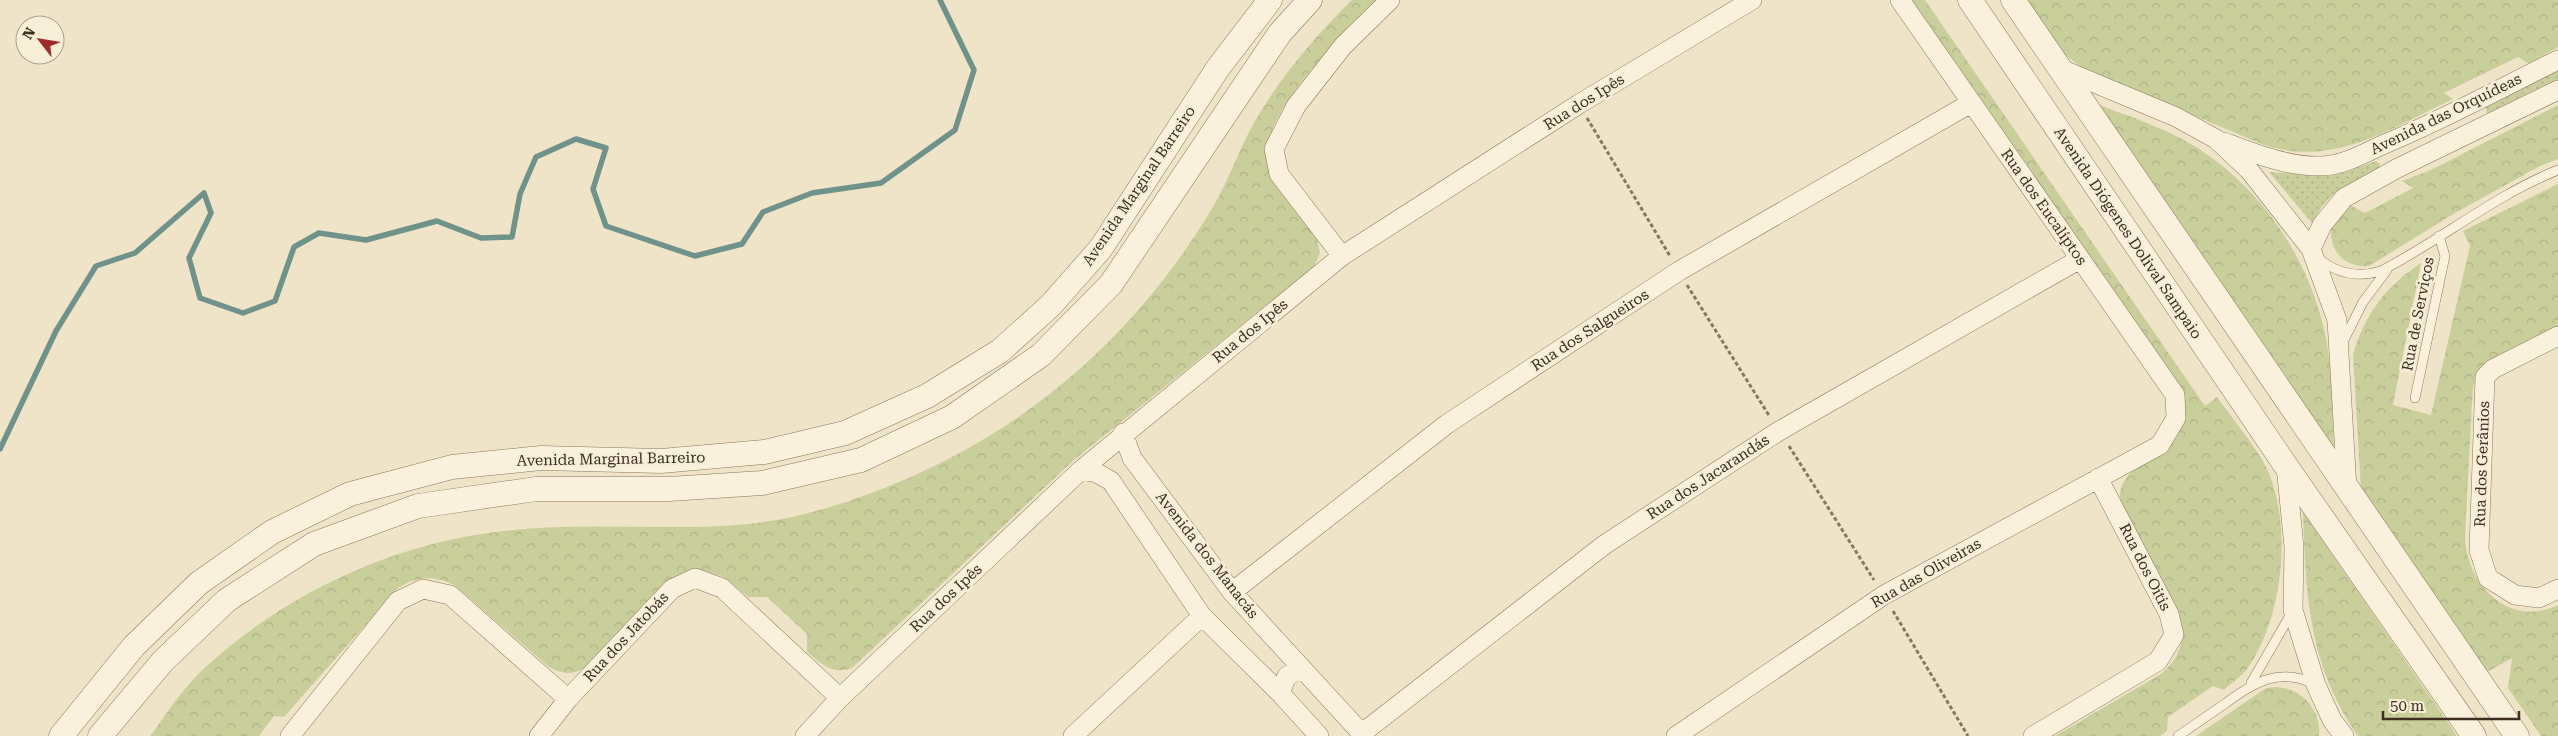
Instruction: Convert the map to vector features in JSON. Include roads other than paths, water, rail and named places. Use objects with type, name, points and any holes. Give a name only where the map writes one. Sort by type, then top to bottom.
[{"type":"street","name":"Avenida Marginal Barreiro","points":[[61,736],[134,646],[199,583],[272,532],[350,494],[452,467],[541,458],[661,461],[764,452],[845,433],[927,396],[1000,351],[1051,305],[1101,248],[1218,68],[1270,0]]},
{"type":"street","name":"Avenida Marginal Barreiro","points":[[100,736],[163,661],[227,600],[314,544],[418,506],[536,489],[669,490],[762,483],[861,460],[952,417],[1042,355],[1111,284],[1280,33],[1310,0]]},
{"type":"street","points":[[1342,256],[1279,174],[1274,149],[1296,106],[1343,46],[1390,0]]},
{"type":"street","name":"Rua dos Ipês","points":[[805,736],[840,698],[1081,470],[1342,256],[1579,104],[1752,0]]},
{"type":"street","name":"Rua dos Eucalíptos","points":[[1900,0],[2175,395],[2176,418]]},
{"type":"street","name":"Avenida Diógenes Dolival Sampaio","points":[[1970,0],[2286,466],[2474,736]]},
{"type":"street","points":[[2013,0],[2517,736]]},
{"type":"street","name":"Avenida das Orquídeas","points":[[2216,140],[2254,153],[2298,164],[2319,166],[2339,164],[2415,132],[2558,60]]},
{"type":"street","points":[[2061,69],[2176,117],[2216,140],[2249,170],[2312,249],[2337,320],[2347,489]]},
{"type":"street","name":"Avenida das Orquídeas","points":[[2312,249],[2322,225],[2344,198],[2396,168],[2558,90]]},
{"type":"street","points":[[2474,102],[2485,126]]},
{"type":"street","name":"Rua dos Salgueiros","points":[[1232,592],[1447,424],[1678,271],[1972,103]]},
{"type":"street","points":[[2384,145],[2396,168]]},
{"type":"street","name":"Rua dos Jacarandás","points":[[1362,735],[1604,545],[1779,431],[2080,259]]},
{"type":"street","name":"Rua dos Gerânios","points":[[2558,336],[2492,369],[2485,378],[2479,550],[2488,578],[2515,595],[2539,598],[2558,589]]},
{"type":"street","name":"Rua das Oliveiras","points":[[1676,736],[1884,596],[2160,445],[2176,418]]},
{"type":"street","name":"Avenida dos Manacás","points":[[1124,433],[1132,458],[1232,592],[1362,735]]},
{"type":"street","name":"Avenida Diógenes Dolival Sampaio","points":[[2286,466],[2294,547],[2294,610],[2330,728],[2344,736]]},
{"type":"street","points":[[1081,470],[1097,473],[1111,481],[1202,616],[1280,693],[1319,736]]},
{"type":"street","name":"Rua dos Oitis","points":[[2033,736],[2158,661],[2174,635],[2169,614],[2098,478]]},
{"type":"street","name":"Rua dos Jatobás","points":[[539,736],[568,699],[672,588],[695,578],[722,588],[840,698]]},
{"type":"street","points":[[290,736],[398,602],[423,589],[450,595],[568,699]]},
{"type":"street","points":[[1073,736],[1202,616]]},
{"type":"street","points":[[1280,693],[1287,676],[1302,668]]},
{"type":"lane","name":"Rua de Serviços","points":[[2312,249],[2327,265],[2348,274],[2370,274],[2390,266],[2542,177],[2558,170]]},
{"type":"lane","name":"Rua de Serviços","points":[[2415,398],[2445,256],[2439,236]]},
{"type":"lane","name":"Rua de Serviços","points":[[2339,354],[2349,327],[2362,302],[2390,266]]},
{"type":"lane","points":[[2250,686],[2294,610]]},
{"type":"lane","points":[[2178,736],[2250,686],[2270,677],[2280,676],[2305,680],[2316,685]]},
{"type":"waterway","points":[[0,449],[56,331],[96,266],[135,253],[204,193],[211,213],[189,258],[200,298],[243,313],[275,301],[294,247],[319,233],[366,240],[437,221],[481,238],[512,237],[520,194],[536,157],[576,139],[606,148],[593,189],[606,226],[695,256],[742,244],[763,212],[812,193],[881,183],[955,130],[974,70],[940,0]]}]
